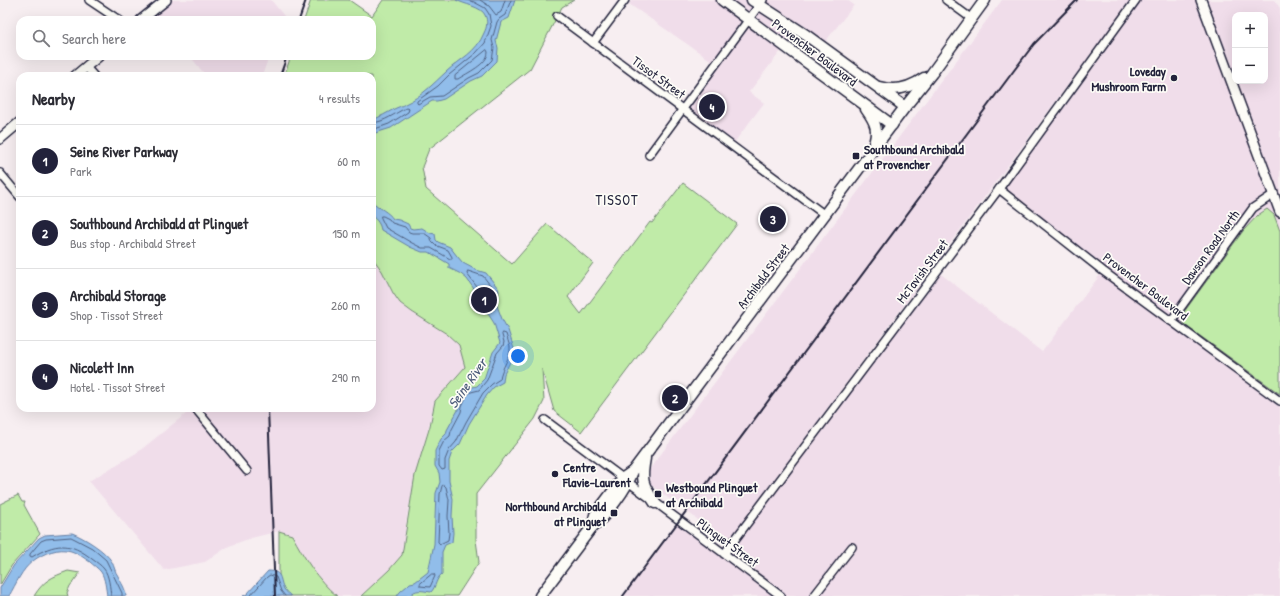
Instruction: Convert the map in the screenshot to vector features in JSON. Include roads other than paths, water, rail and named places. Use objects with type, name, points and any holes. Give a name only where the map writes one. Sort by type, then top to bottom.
[{"type":"main road","name":"Provencher Boulevard","points":[[722,0],[892,125]]},
{"type":"main road","name":"Archibald Street","points":[[540,596],[592,528],[595,515],[626,481],[645,456],[985,0]]},
{"type":"main road","name":"Provencher Boulevard","points":[[758,2],[806,34],[905,107]]},
{"type":"main road","points":[[877,87],[891,90],[905,88],[917,83],[932,73]]},
{"type":"main road","points":[[862,104],[873,119],[877,131],[876,139],[870,155]]},
{"type":"main road","points":[[645,456],[642,474],[643,484],[655,503]]},
{"type":"street","points":[[89,0],[113,16]]},
{"type":"street","points":[[146,16],[166,0]]},
{"type":"street","points":[[593,43],[625,0]]},
{"type":"street","points":[[946,0],[972,18]]},
{"type":"street","name":"McTavish Street","points":[[724,554],[999,189],[1136,0]]},
{"type":"street","points":[[1201,0],[1280,212]]},
{"type":"street","points":[[649,155],[749,19],[758,2]]},
{"type":"street","name":"Tissot Street","points":[[557,16],[824,215]]},
{"type":"street","points":[[79,72],[94,60]]},
{"type":"street","points":[[86,66],[91,72]]},
{"type":"street","points":[[0,139],[16,125]]},
{"type":"street","points":[[0,173],[16,192]]},
{"type":"street","name":"Provencher Boulevard","points":[[999,189],[1103,271],[1280,401]]},
{"type":"street","name":"Dawson Road North","points":[[1171,321],[1253,208],[1274,194]]},
{"type":"street","points":[[198,412],[247,472]]},
{"type":"street","name":"Plinguet Street","points":[[545,420],[781,596]]},
{"type":"street","points":[[814,596],[852,548]]},
{"type":"water","points":[[456,0],[515,0],[509,18],[501,22],[496,41],[498,48],[497,61],[482,76],[471,81],[444,99],[432,101],[391,128],[376,133],[376,118],[422,94],[477,46],[485,31],[487,20],[483,12]]},
{"type":"water","points":[[376,205],[389,214],[393,219],[408,224],[410,228],[422,228],[435,234],[436,240],[450,247],[463,263],[476,270],[486,273],[498,288],[499,291],[496,303],[508,330],[514,349],[512,358],[504,374],[503,382],[494,387],[487,395],[469,424],[460,444],[452,452],[449,461],[449,481],[453,499],[453,533],[452,542],[445,545],[442,552],[442,574],[438,578],[431,592],[417,591],[412,593],[410,596],[397,596],[410,583],[415,582],[428,572],[434,544],[436,493],[440,482],[439,473],[435,466],[435,451],[441,439],[446,434],[458,410],[458,405],[462,395],[469,388],[477,386],[484,379],[493,352],[500,343],[494,323],[478,301],[474,289],[467,279],[449,268],[449,264],[429,252],[422,252],[410,247],[381,230],[376,220]]},
{"type":"water","points":[[72,533],[105,553],[112,562],[126,596],[107,596],[103,577],[98,569],[76,553],[66,550],[56,550],[46,553],[29,564],[22,572],[9,596],[0,596],[0,588],[14,565],[39,538],[45,535]]},
{"type":"water","points":[[268,571],[276,572],[280,576],[284,589],[291,596],[243,596],[247,594]]},
{"type":"railway","points":[[300,16],[306,0]]},
{"type":"railway","points":[[623,596],[1034,44],[1077,0]]},
{"type":"railway","points":[[281,72],[286,60]]},
{"type":"railway","points":[[268,412],[275,596]]},
{"type":"place","name":"Loveday Mushroom Farm","points":[[1174,78]]},
{"type":"place","name":"Nicolett Inn","points":[[712,107]]},
{"type":"place","name":"Southbound Archibald at Provencher","points":[[856,156]]},
{"type":"place","name":"Archibald Storage","points":[[773,219]]},
{"type":"place","name":"Seine River Parkway","points":[[484,300]]},
{"type":"place","name":"Southbound Archibald at Plinguet","points":[[675,398]]},
{"type":"place","name":"Centre Flavie-Laurent","points":[[555,474]]},
{"type":"place","name":"Westbound Plinguet at Archibald","points":[[658,494]]},
{"type":"place","name":"Northbound Archibald at Plinguet","points":[[614,513]]},
{"type":"district","name":"TISSOT","points":[[617,199]]},
{"type":"water label","name":"Seine River","points":[[467,383]]}]
